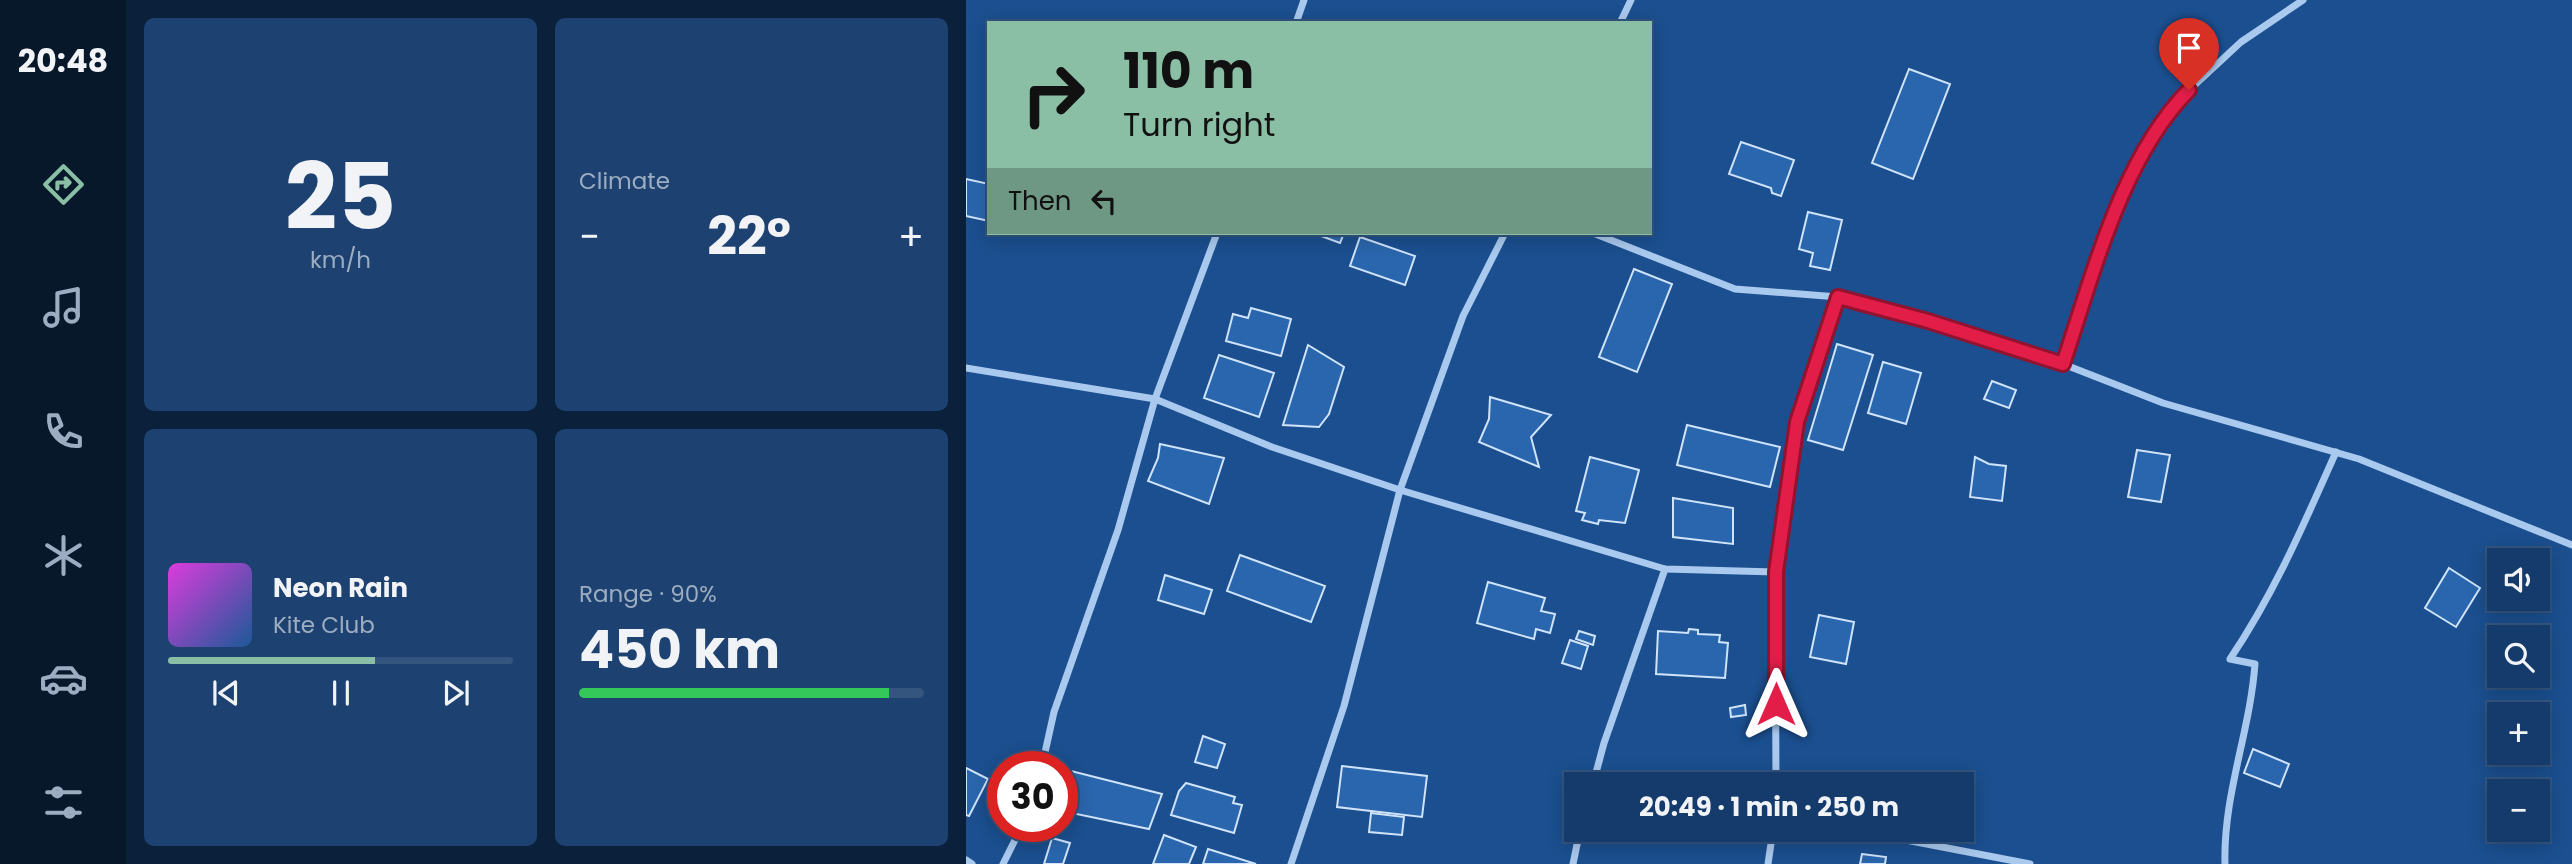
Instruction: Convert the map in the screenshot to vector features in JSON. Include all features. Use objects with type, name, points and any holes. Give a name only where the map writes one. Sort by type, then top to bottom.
[{"type":"street","points":[[1297,21],[1304,0]]},
{"type":"street","points":[[1621,21],[1631,0]]},
{"type":"street","points":[[2063,364],[2113,218],[2143,150],[2171,107],[2241,42],[2303,0]]},
{"type":"street","points":[[1045,751],[1054,712],[1118,530],[1154,399],[1216,235]]},
{"type":"street","points":[[1292,864],[1343,706],[1400,490],[1464,316],[1503,235]]},
{"type":"street","points":[[1598,235],[1735,289],[1838,297],[1928,321],[2063,364],[2163,403],[2358,459],[2572,545]]},
{"type":"street","points":[[1776,772],[1776,572],[1797,422],[1838,297]]},
{"type":"street","points":[[966,368],[1154,399],[1272,447],[1400,490],[1665,569],[1776,572]]},
{"type":"street","points":[[2225,864],[2224,836],[2236,763],[2253,700],[2255,664],[2230,659],[2281,575],[2336,452]]},
{"type":"street","points":[[1596,772],[1665,569]]},
{"type":"street","points":[[1003,864],[1014,842]]},
{"type":"street","points":[[1573,864],[1578,842]]},
{"type":"street","points":[[1768,864],[1771,842]]},
{"type":"street","points":[[1916,842],[2030,864]]},
{"type":"street","points":[[966,860],[972,864]]},
{"type":"building","points":[[1909,69],[1950,84],[1913,179],[1872,163]]},
{"type":"building","points":[[1741,142],[1794,160],[1781,196],[1772,193],[1771,188],[1729,174]]},
{"type":"building","points":[[966,179],[987,184],[987,221],[966,216]]},
{"type":"building","points":[[1808,212],[1842,220],[1830,270],[1810,266],[1813,253],[1799,249]]},
{"type":"building","points":[[1318,235],[1343,235],[1340,243]]},
{"type":"building","points":[[1360,237],[1415,256],[1405,285],[1350,266]]},
{"type":"building","points":[[1634,269],[1672,284],[1637,372],[1599,357]]},
{"type":"building","points":[[1251,308],[1291,319],[1281,356],[1226,341],[1233,314],[1248,318]]},
{"type":"building","points":[[1837,344],[1873,355],[1843,450],[1808,440]]},
{"type":"building","points":[[1308,345],[1344,367],[1329,414],[1319,427],[1283,425]]},
{"type":"building","points":[[1219,355],[1274,373],[1259,417],[1204,398]]},
{"type":"building","points":[[1883,362],[1921,373],[1906,424],[1868,413]]},
{"type":"building","points":[[1992,381],[2016,390],[2009,408],[1984,399]]},
{"type":"building","points":[[1490,397],[1551,415],[1531,437],[1539,467],[1479,442],[1489,419]]},
{"type":"building","points":[[1687,425],[1780,447],[1770,487],[1677,465]]},
{"type":"building","points":[[1160,444],[1224,458],[1209,504],[1148,481],[1158,458]]},
{"type":"building","points":[[2137,450],[2170,455],[2161,502],[2128,497]]},
{"type":"building","points":[[1590,457],[1639,470],[1625,523],[1599,520],[1598,524],[1582,520],[1585,513],[1576,511]]},
{"type":"building","points":[[1975,457],[1989,464],[2006,466],[2002,501],[1970,497]]},
{"type":"building","points":[[1673,498],[1733,508],[1733,544],[1673,537]]},
{"type":"building","points":[[1240,555],[1325,586],[1311,622],[1227,591]]},
{"type":"building","points":[[2449,568],[2480,588],[2456,627],[2425,608]]},
{"type":"building","points":[[1165,575],[1212,590],[1204,614],[1158,600]]},
{"type":"building","points":[[1488,582],[1545,598],[1541,611],[1555,614],[1550,633],[1536,629],[1534,639],[1477,623]]},
{"type":"building","points":[[1819,615],[1854,622],[1846,664],[1810,657]]},
{"type":"building","points":[[1689,629],[1698,630],[1698,634],[1720,635],[1719,642],[1728,643],[1725,678],[1656,674],[1658,631],[1688,633]]},
{"type":"building","points":[[1579,631],[1595,636],[1593,645],[1576,639]]},
{"type":"building","points":[[1570,640],[1588,646],[1581,669],[1562,663]]},
{"type":"building","points":[[1745,705],[1746,715],[1731,717],[1730,708]]},
{"type":"building","points":[[1203,736],[1225,744],[1217,768],[1195,762]]},
{"type":"building","points":[[2253,749],[2289,764],[2280,787],[2244,773]]},
{"type":"building","points":[[1342,766],[1427,776],[1422,817],[1337,807]]},
{"type":"building","points":[[966,768],[987,781],[969,816],[966,815]]},
{"type":"building","points":[[1078,773],[1162,794],[1149,829],[1078,814]]},
{"type":"building","points":[[1186,783],[1235,797],[1233,803],[1242,805],[1234,833],[1171,815],[1179,791]]},
{"type":"building","points":[[1371,813],[1404,817],[1402,835],[1369,832]]},
{"type":"building","points":[[1164,835],[1196,847],[1189,864],[1153,864]]},
{"type":"building","points":[[1051,842],[1070,843],[1063,864],[1044,864]]},
{"type":"building","points":[[1208,849],[1256,864],[1203,864]]},
{"type":"building","points":[[1862,854],[1886,857],[1885,864],[1860,864]]},
{"type":"route","points":[[1776,704],[1776,572],[1797,422],[1838,297],[1928,321],[2063,364],[2113,218],[2143,150],[2171,107],[2189,90]]}]
